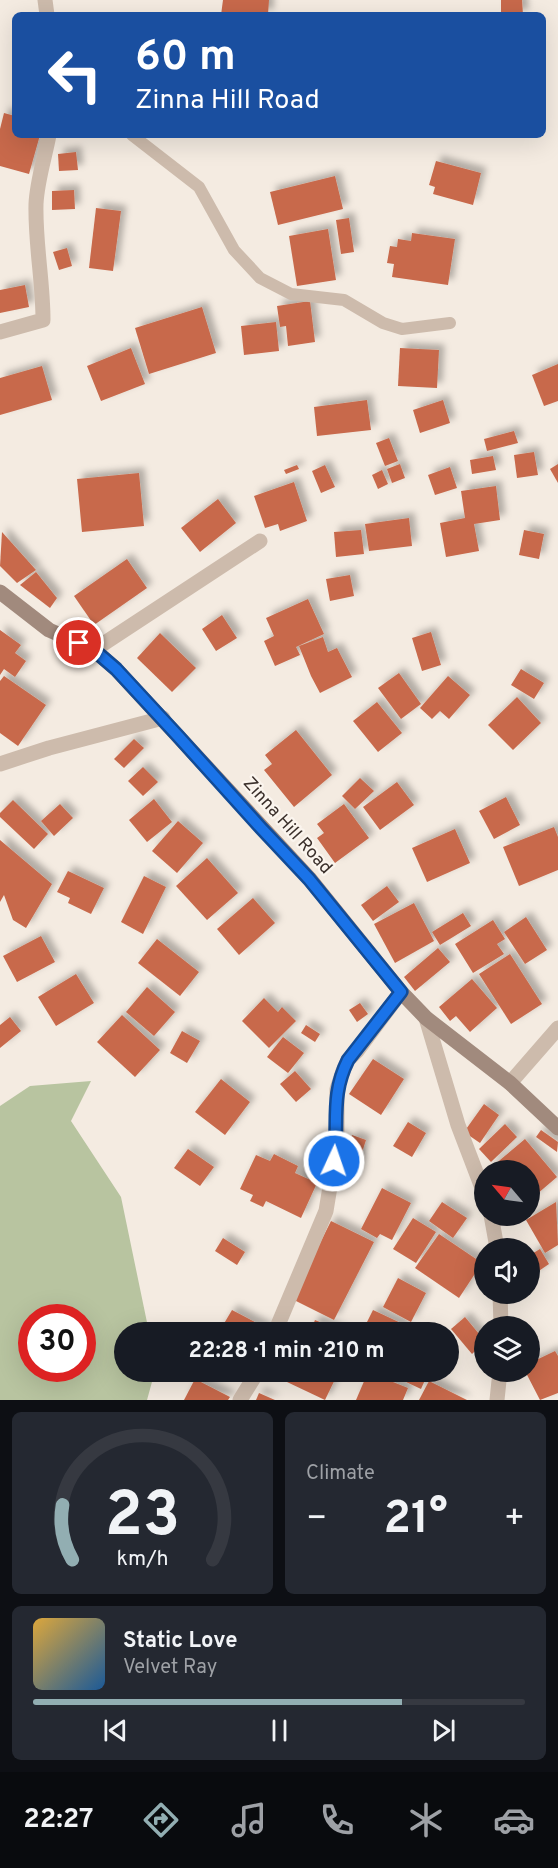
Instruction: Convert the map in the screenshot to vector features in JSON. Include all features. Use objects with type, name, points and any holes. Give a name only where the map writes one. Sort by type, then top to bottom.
[{"type":"street","points":[[0,332],[43,320],[36,201],[49,138]]},
{"type":"street","points":[[94,650],[260,541]]},
{"type":"street","name":"Zinna Hill Road","points":[[0,592],[49,630],[94,650],[116,669],[309,879],[401,992],[426,1018],[510,1083],[558,1128]]},
{"type":"street","points":[[0,764],[49,748],[162,718]]},
{"type":"street","points":[[279,1322],[326,1211],[337,1144],[337,1089],[343,1071],[348,1060],[401,992]]},
{"type":"street","points":[[426,1018],[458,1125],[474,1167]]},
{"type":"street","points":[[510,1083],[558,1028]]},
{"type":"street","points":[[240,1400],[251,1382]]},
{"type":"street","points":[[497,1400],[499,1382]]},
{"type":"lane","points":[[136,138],[200,187],[234,250],[260,278],[291,294],[344,300],[383,323],[402,329],[450,323]]},
{"type":"green space","points":[[91,1081],[71,1121],[121,1197],[147,1322],[114,1322],[114,1382],[152,1382],[147,1400],[0,1400],[0,1106],[30,1086]]},
{"type":"building","points":[[223,0],[269,0],[268,12],[221,12]]},
{"type":"building","points":[[501,0],[522,0],[523,12],[501,12]]},
{"type":"building","points":[[4,113],[12,115],[12,138],[39,138],[29,174],[0,166],[0,129]]},
{"type":"building","points":[[76,152],[78,170],[59,171],[58,154]]},
{"type":"building","points":[[436,161],[481,173],[473,205],[433,194],[435,187],[429,185]]},
{"type":"building","points":[[335,176],[343,209],[278,225],[270,192]]},
{"type":"building","points":[[74,190],[75,209],[52,210],[52,191]]},
{"type":"building","points":[[96,208],[121,211],[113,271],[89,268]]},
{"type":"building","points":[[349,218],[354,252],[341,254],[336,220]]},
{"type":"building","points":[[328,229],[336,280],[297,286],[289,236]]},
{"type":"building","points":[[412,233],[455,239],[448,285],[392,277],[394,264],[387,263],[390,246],[397,247],[398,239],[411,241]]},
{"type":"building","points":[[67,248],[72,266],[59,270],[53,252]]},
{"type":"building","points":[[25,285],[29,307],[0,313],[0,290]]},
{"type":"building","points":[[310,301],[315,342],[288,346],[286,326],[280,327],[277,306]]},
{"type":"building","points":[[202,307],[216,353],[149,374],[135,328]]},
{"type":"building","points":[[276,322],[279,351],[244,355],[241,326]]},
{"type":"building","points":[[131,348],[145,384],[101,401],[87,366]]},
{"type":"building","points":[[400,348],[439,350],[437,388],[398,386]]},
{"type":"building","points":[[558,364],[558,401],[544,406],[532,375]]},
{"type":"building","points":[[42,366],[52,400],[0,415],[0,378]]},
{"type":"building","points":[[367,400],[371,430],[317,436],[314,407]]},
{"type":"building","points":[[443,400],[450,423],[420,433],[413,410]]},
{"type":"building","points":[[514,431],[518,443],[487,451],[484,439]]},
{"type":"building","points":[[389,438],[398,461],[385,466],[376,443]]},
{"type":"building","points":[[534,452],[538,475],[517,478],[514,455]]},
{"type":"building","points":[[493,456],[496,470],[472,474],[470,460]]},
{"type":"building","points":[[400,464],[405,478],[392,483],[387,469]]},
{"type":"building","points":[[558,464],[558,483],[550,469]]},
{"type":"building","points":[[297,465],[299,469],[286,474],[284,470]]},
{"type":"building","points":[[325,465],[335,487],[321,493],[312,471]]},
{"type":"building","points":[[450,467],[457,488],[435,495],[428,475]]},
{"type":"building","points":[[382,470],[388,484],[378,489],[372,475]]},
{"type":"building","points":[[139,473],[144,526],[82,532],[77,479]]},
{"type":"building","points":[[294,482],[307,521],[280,531],[278,524],[265,528],[254,496]]},
{"type":"building","points":[[496,486],[500,520],[474,524],[479,551],[446,557],[440,523],[465,518],[461,491]]},
{"type":"building","points":[[218,499],[236,523],[200,552],[181,528]]},
{"type":"building","points":[[409,518],[412,546],[369,551],[365,524]]},
{"type":"building","points":[[361,530],[364,554],[336,557],[334,532]]},
{"type":"building","points":[[524,530],[544,534],[539,559],[519,555]]},
{"type":"building","points":[[2,532],[36,570],[17,583],[0,566]]},
{"type":"building","points":[[127,559],[147,588],[94,625],[74,596]]},
{"type":"building","points":[[36,572],[57,598],[50,608],[20,585]]},
{"type":"building","points":[[350,575],[354,596],[330,601],[326,579]]},
{"type":"building","points":[[308,599],[324,634],[296,647],[300,655],[275,666],[264,641],[274,636],[266,618]]},
{"type":"building","points":[[222,615],[237,638],[216,651],[202,629]]},
{"type":"building","points":[[0,630],[21,645],[15,653],[26,661],[15,677],[4,669],[0,675]]},
{"type":"building","points":[[431,632],[441,665],[422,671],[412,638]]},
{"type":"building","points":[[160,633],[196,668],[172,692],[137,658]]},
{"type":"building","points":[[323,637],[328,652],[337,648],[352,677],[320,693],[299,646]]},
{"type":"building","points":[[521,669],[544,683],[534,699],[511,685]]},
{"type":"building","points":[[399,673],[421,704],[401,719],[378,688]]},
{"type":"building","points":[[4,676],[46,705],[18,746],[0,733],[0,681]]},
{"type":"building","points":[[448,676],[470,695],[449,719],[440,711],[432,719],[420,708]]},
{"type":"building","points":[[517,697],[541,723],[513,750],[488,725]]},
{"type":"building","points":[[377,702],[402,733],[378,752],[353,721]]},
{"type":"building","points":[[296,730],[332,775],[294,807],[264,770],[272,764],[265,755]]},
{"type":"building","points":[[134,739],[144,748],[124,768],[114,759]]},
{"type":"building","points":[[143,767],[158,782],[143,796],[128,781]]},
{"type":"building","points":[[360,778],[374,791],[355,809],[342,796]]},
{"type":"building","points":[[397,782],[414,805],[380,830],[363,807]]},
{"type":"building","points":[[506,797],[520,825],[494,839],[479,811]]},
{"type":"building","points":[[154,799],[172,822],[147,842],[129,820]]},
{"type":"building","points":[[13,800],[48,834],[34,849],[0,817],[0,813]]},
{"type":"building","points":[[60,804],[73,818],[54,836],[41,821]]},
{"type":"building","points":[[344,804],[369,838],[335,863],[317,838],[324,833],[317,824]]},
{"type":"building","points":[[178,821],[203,843],[177,873],[152,851]]},
{"type":"building","points":[[554,827],[558,837],[558,870],[519,886],[503,847]]},
{"type":"building","points":[[455,829],[470,863],[427,882],[412,848]]},
{"type":"building","points":[[0,840],[52,884],[26,928],[13,920],[4,895],[0,902]]},
{"type":"building","points":[[207,858],[238,893],[207,920],[176,886]]},
{"type":"building","points":[[68,871],[104,888],[91,914],[68,903],[70,898],[57,892]]},
{"type":"building","points":[[144,876],[166,887],[143,934],[121,922]]},
{"type":"building","points":[[387,886],[399,902],[373,921],[361,905]]},
{"type":"building","points":[[253,898],[275,923],[239,955],[217,929]]},
{"type":"building","points":[[414,903],[434,941],[395,963],[374,924]]},
{"type":"building","points":[[463,913],[471,926],[440,945],[432,932]]},
{"type":"building","points":[[526,917],[547,950],[525,964],[504,932]]},
{"type":"building","points":[[493,920],[505,939],[497,944],[504,954],[473,973],[455,944]]},
{"type":"building","points":[[41,936],[55,962],[17,982],[3,956]]},
{"type":"building","points":[[157,939],[199,972],[180,996],[138,963]]},
{"type":"building","points":[[438,948],[450,962],[415,991],[404,977]]},
{"type":"building","points":[[510,954],[542,1004],[511,1024],[479,974]]},
{"type":"building","points":[[76,974],[94,1003],[56,1026],[38,997]]},
{"type":"building","points":[[472,979],[497,1008],[470,1032],[456,1016],[450,1021],[439,1007]]},
{"type":"building","points":[[147,987],[175,1012],[154,1036],[126,1012]]},
{"type":"building","points":[[264,998],[278,1012],[282,1007],[296,1021],[269,1048],[242,1021]]},
{"type":"building","points":[[360,1003],[368,1014],[357,1022],[349,1010]]},
{"type":"building","points":[[122,1015],[160,1050],[135,1077],[97,1042]]},
{"type":"building","points":[[10,1017],[21,1031],[0,1048],[0,1025]]},
{"type":"building","points":[[306,1025],[320,1034],[315,1042],[301,1033]]},
{"type":"building","points":[[182,1031],[200,1041],[187,1063],[170,1053]]},
{"type":"building","points":[[283,1037],[304,1053],[288,1073],[267,1057]]},
{"type":"building","points":[[373,1059],[404,1079],[381,1115],[349,1094]]},
{"type":"building","points":[[295,1071],[311,1089],[296,1102],[280,1084]]},
{"type":"building","points":[[221,1079],[250,1102],[225,1135],[195,1112]]},
{"type":"building","points":[[484,1104],[499,1115],[480,1143],[464,1132]]},
{"type":"building","points":[[408,1122],[426,1133],[412,1157],[393,1146]]},
{"type":"building","points":[[505,1124],[517,1137],[493,1160],[489,1160],[479,1149]]},
{"type":"building","points":[[541,1130],[558,1142],[557,1152],[536,1137]]},
{"type":"building","points":[[352,1135],[366,1140],[357,1168],[342,1163]]},
{"type":"building","points":[[525,1139],[557,1177],[540,1191],[540,1160],[500,1160]]},
{"type":"building","points":[[188,1149],[214,1167],[200,1186],[174,1168]]},
{"type":"building","points":[[274,1154],[298,1166],[295,1173],[317,1183],[301,1218],[266,1201],[263,1207],[250,1201],[253,1195],[240,1189],[256,1155],[270,1161]]},
{"type":"building","points":[[382,1188],[411,1203],[392,1240],[380,1234],[377,1238],[361,1229]]},
{"type":"building","points":[[442,1202],[467,1218],[453,1238],[429,1221]]},
{"type":"building","points":[[556,1202],[558,1245],[545,1253],[540,1244],[540,1238],[536,1238],[529,1226],[540,1226],[540,1212]]},
{"type":"building","points":[[413,1218],[436,1232],[416,1263],[393,1249]]},
{"type":"building","points":[[331,1221],[374,1242],[334,1320],[292,1299]]},
{"type":"building","points":[[439,1234],[474,1258],[474,1275],[459,1298],[415,1268]]},
{"type":"building","points":[[223,1238],[245,1252],[237,1265],[215,1251]]},
{"type":"building","points":[[540,1249],[549,1264],[540,1270]]},
{"type":"building","points":[[398,1278],[426,1293],[411,1322],[383,1307]]},
{"type":"building","points":[[232,1310],[255,1322],[225,1322]]},
{"type":"building","points":[[373,1310],[399,1322],[367,1322]]},
{"type":"building","points":[[465,1317],[474,1328],[474,1352],[472,1354],[459,1339],[459,1322]]},
{"type":"building","points":[[555,1351],[558,1356],[558,1393],[540,1400],[531,1382],[540,1382],[540,1358]]},
{"type":"building","points":[[193,1382],[201,1382],[230,1397],[228,1400],[184,1400]]},
{"type":"building","points":[[287,1382],[334,1382],[325,1400]]},
{"type":"building","points":[[364,1382],[393,1382],[408,1388],[403,1400],[356,1400]]},
{"type":"building","points":[[406,1382],[424,1382],[421,1389]]},
{"type":"building","points":[[428,1382],[431,1382],[467,1400],[419,1400]]},
{"type":"building","points":[[259,1393],[275,1400],[256,1400]]},
{"type":"route","points":[[79,643],[94,650],[116,669],[210,770],[309,879],[401,992],[348,1060],[343,1071],[337,1089],[335,1107],[337,1144],[334,1161]]}]
